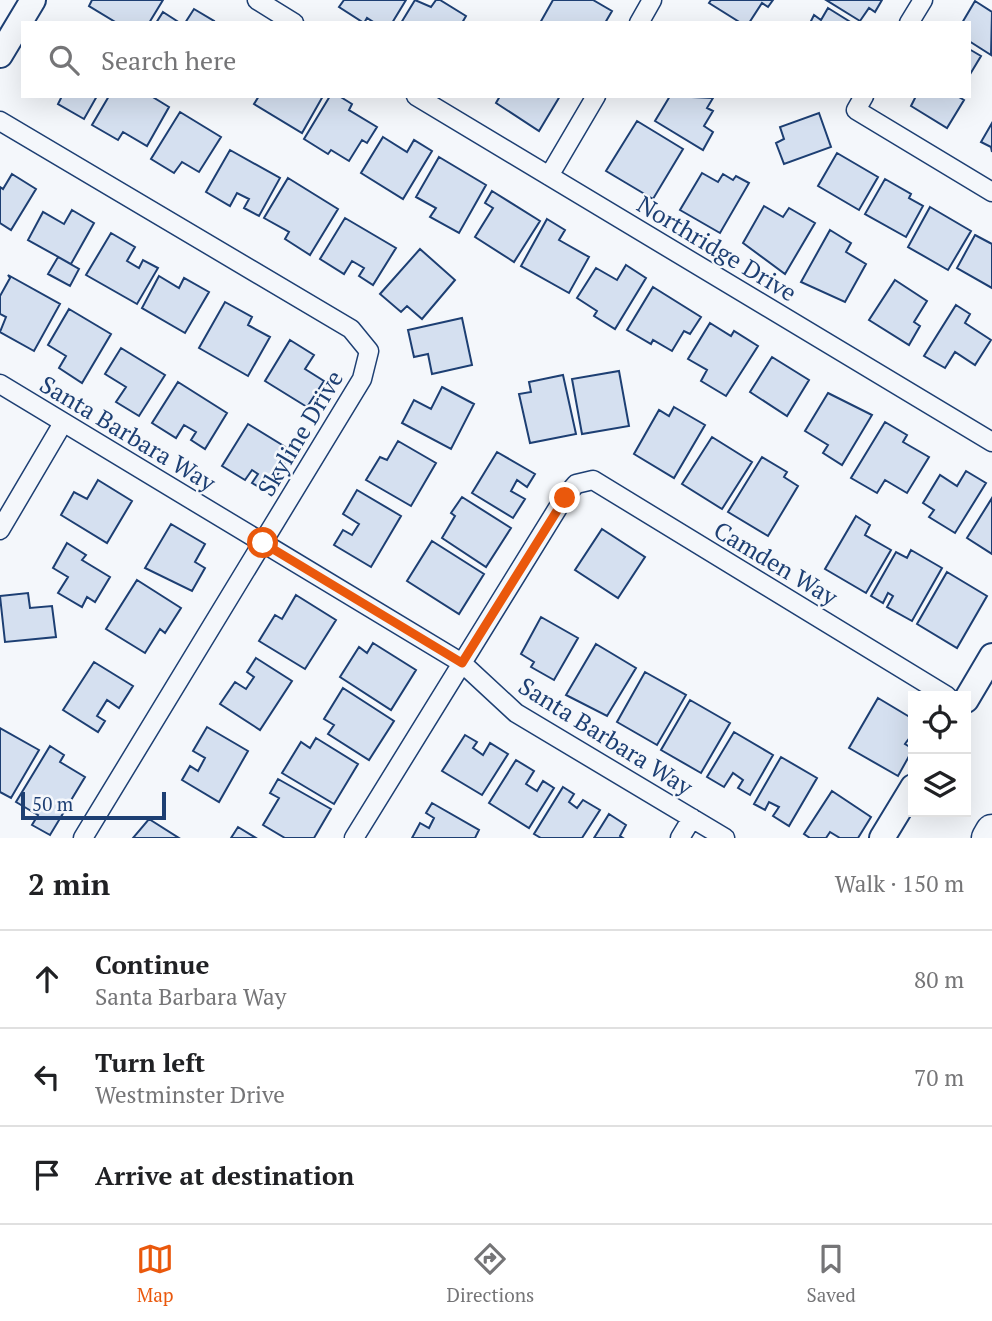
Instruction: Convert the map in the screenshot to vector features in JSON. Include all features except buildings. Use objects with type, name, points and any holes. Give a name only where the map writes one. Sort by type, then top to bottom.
[{"type":"highway","points":[[988,838],[992,831]]},
{"type":"street","points":[[0,55],[33,0]]},
{"type":"street","points":[[257,0],[291,21]]},
{"type":"street","points":[[640,21],[652,0]]},
{"type":"street","points":[[910,21],[923,0]]},
{"type":"street","name":"Northridge Drive","points":[[419,98],[992,442]]},
{"type":"street","points":[[549,176],[595,98]]},
{"type":"street","points":[[863,98],[856,110],[992,192]]},
{"type":"street","name":"Skyline Drive","points":[[0,121],[351,329],[369,351],[362,380],[83,838]]},
{"type":"street","name":"Santa Barbara Way","points":[[0,384],[462,663],[516,713],[725,838]]},
{"type":"street","points":[[1,530],[63,423]]},
{"type":"street","name":"Camden Way","points":[[462,663],[565,498],[576,484],[593,480],[939,691]]},
{"type":"street","points":[[971,692],[992,656]]},
{"type":"street","points":[[354,838],[462,663]]},
{"type":"street","points":[[882,838],[908,794]]},
{"type":"street","points":[[680,838],[692,818]]},
{"type":"route","points":[[263,543],[462,663],[565,498]]}]
